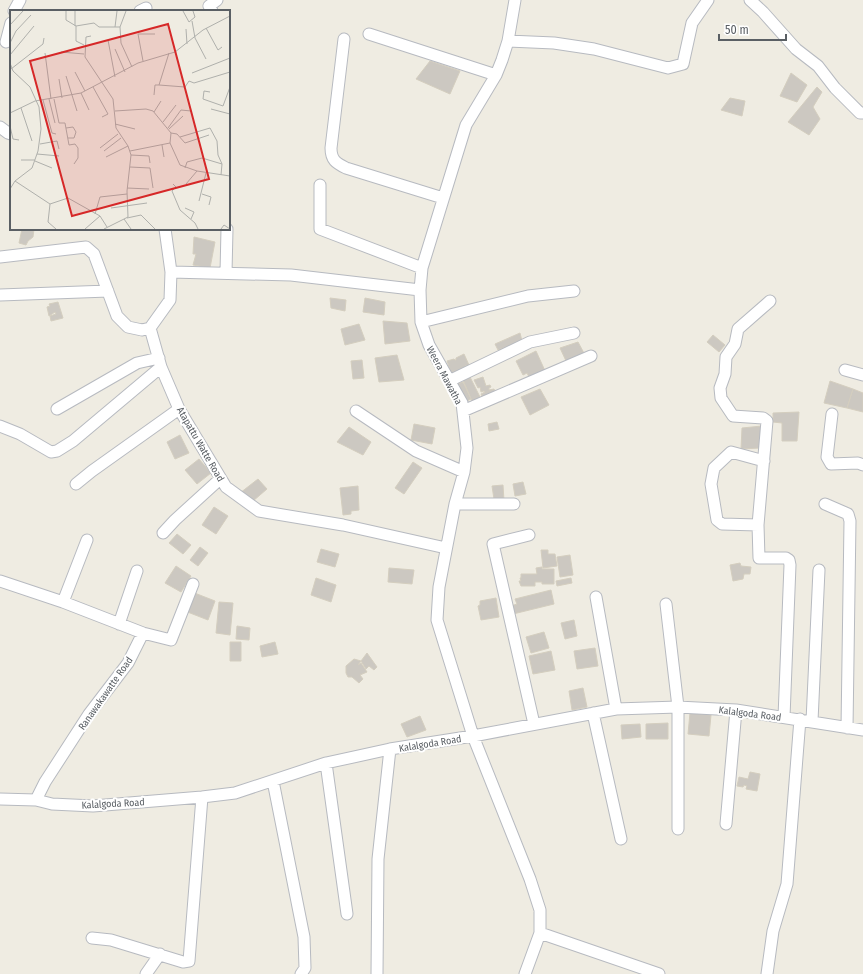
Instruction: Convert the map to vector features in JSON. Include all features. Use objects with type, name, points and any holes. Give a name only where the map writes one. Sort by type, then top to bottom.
[{"type":"street","points":[[15,10],[20,0]]},
{"type":"street","points":[[211,10],[209,6],[217,0]]},
{"type":"street","name":"Weera Mawatha","points":[[515,0],[508,40],[496,76],[466,126],[422,268],[420,290],[421,322],[428,345],[462,403],[467,448],[464,472],[455,504],[439,587],[437,620],[473,736],[530,879],[540,910],[540,933]]},
{"type":"street","points":[[508,40],[554,43],[594,49],[668,68],[682,64],[692,23],[708,0]]},
{"type":"street","points":[[750,0],[763,12],[796,49],[818,66],[835,88],[860,113],[863,113]]},
{"type":"street","points":[[6,42],[10,27]]},
{"type":"street","points":[[369,34],[496,76]]},
{"type":"street","points":[[344,39],[331,157],[335,162],[346,168],[443,198]]},
{"type":"street","points":[[0,127],[10,134]]},
{"type":"street","points":[[320,185],[320,229],[422,268]]},
{"type":"street","points":[[0,257],[86,247],[94,254],[117,316],[128,327],[142,330],[150,328],[170,300],[170,272],[165,230]]},
{"type":"street","points":[[226,273],[227,230]]},
{"type":"street","points":[[170,272],[291,275],[420,290]]},
{"type":"street","points":[[0,295],[108,291]]},
{"type":"street","points":[[421,322],[528,296],[574,291]]},
{"type":"street","points":[[770,301],[738,329],[735,344],[726,357],[725,374],[720,388],[722,398],[733,416],[763,418],[767,421],[758,525],[759,558],[786,558],[789,560],[790,565],[784,717]]},
{"type":"street","name":"Atapattu Watte Road","points":[[150,328],[160,363],[180,409],[226,487],[259,511],[343,525],[446,548]]},
{"type":"street","points":[[449,381],[530,342],[574,333]]},
{"type":"street","points":[[463,411],[591,356]]},
{"type":"street","points":[[56,410],[137,363],[160,363]]},
{"type":"street","points":[[0,426],[20,434],[51,452],[57,451],[73,441],[160,363]]},
{"type":"street","points":[[845,370],[863,375]]},
{"type":"street","points":[[76,484],[180,409]]},
{"type":"street","points":[[356,412],[416,451],[464,472]]},
{"type":"street","points":[[832,414],[827,457],[831,464],[858,463],[863,465]]},
{"type":"street","points":[[758,525],[722,524],[716,520],[711,484],[714,468],[731,452],[764,461]]},
{"type":"street","points":[[163,533],[220,479]]},
{"type":"street","points":[[455,504],[514,504]]},
{"type":"street","points":[[825,504],[848,514],[850,521],[847,728]]},
{"type":"street","points":[[529,535],[493,544],[534,724]]},
{"type":"street","points":[[63,602],[87,540]]},
{"type":"street","points":[[812,721],[818,570]]},
{"type":"street","points":[[119,624],[137,571]]},
{"type":"street","points":[[0,581],[63,602],[143,633],[171,640],[193,584]]},
{"type":"street","points":[[596,597],[616,709]]},
{"type":"street","points":[[666,604],[678,707],[678,829]]},
{"type":"street","name":"Ranawakawatte Road","points":[[36,800],[45,782],[89,714],[128,663],[143,633]]},
{"type":"street","name":"Kalalgoda Road","points":[[0,799],[36,800],[52,804],[93,806],[202,798],[235,793],[273,782],[326,763],[390,749],[473,736],[616,709],[678,707],[736,710],[863,730]]},
{"type":"street","points":[[726,824],[736,710]]},
{"type":"street","points":[[593,713],[621,839]]},
{"type":"street","points":[[767,974],[773,931],[787,884],[800,720]]},
{"type":"street","points":[[377,974],[378,859],[390,749]]},
{"type":"street","points":[[326,763],[347,914]]},
{"type":"street","points":[[273,782],[304,937],[304,968],[301,974]]},
{"type":"street","points":[[92,938],[111,940],[183,962],[189,961],[202,798]]},
{"type":"street","points":[[525,974],[540,933],[659,974]]},
{"type":"street","points":[[146,974],[160,954]]},
{"type":"building","points":[[430,61],[460,71],[450,94],[416,79]]},
{"type":"building","points":[[791,73],[807,85],[797,102],[780,96]]},
{"type":"building","points":[[817,87],[822,92],[813,107],[820,119],[809,135],[788,122]]},
{"type":"building","points":[[730,98],[745,101],[742,116],[721,110]]},
{"type":"building","points":[[22,230],[34,230],[33,237],[26,245],[19,243]]},
{"type":"building","points":[[194,237],[215,242],[210,268],[193,265],[196,254],[193,254]]},
{"type":"building","points":[[330,298],[346,300],[345,311],[331,308]]},
{"type":"building","points":[[365,298],[385,302],[384,315],[363,312]]},
{"type":"building","points":[[58,302],[63,318],[51,321],[50,316],[56,314],[55,312],[49,316],[47,307],[50,306],[49,304]]},
{"type":"building","points":[[383,321],[407,323],[410,341],[385,344]]},
{"type":"building","points":[[359,324],[365,340],[345,345],[341,329]]},
{"type":"building","points":[[520,333],[522,341],[498,350],[495,344]]},
{"type":"building","points":[[713,335],[725,345],[719,352],[707,342]]},
{"type":"building","points":[[578,342],[585,355],[567,363],[560,348]]},
{"type":"building","points":[[536,351],[546,373],[530,379],[527,373],[523,375],[516,361]]},
{"type":"building","points":[[464,354],[469,365],[465,366],[466,370],[452,375],[447,361],[454,359],[456,360],[456,358]]},
{"type":"building","points":[[397,355],[404,380],[379,382],[375,358]]},
{"type":"building","points":[[362,360],[364,378],[353,379],[351,361]]},
{"type":"building","points":[[470,377],[480,397],[472,401],[463,380]]},
{"type":"building","points":[[483,377],[486,386],[490,385],[491,387],[489,390],[494,389],[497,395],[484,400],[481,394],[485,392],[481,392],[480,387],[478,388],[474,380]]},
{"type":"building","points":[[830,381],[853,389],[847,408],[824,403]]},
{"type":"building","points":[[463,382],[471,399],[463,403],[455,385]]},
{"type":"building","points":[[540,389],[549,405],[530,415],[521,397]]},
{"type":"building","points":[[853,389],[863,393],[863,412],[847,408]]},
{"type":"building","points":[[799,412],[797,441],[782,441],[782,423],[773,422],[773,413]]},
{"type":"building","points":[[497,422],[499,429],[489,431],[488,424]]},
{"type":"building","points":[[414,424],[435,428],[432,444],[411,440]]},
{"type":"building","points":[[762,426],[760,448],[741,449],[742,428]]},
{"type":"building","points":[[349,427],[371,442],[363,455],[337,442]]},
{"type":"building","points":[[180,435],[189,453],[175,459],[167,442]]},
{"type":"building","points":[[199,459],[211,473],[197,484],[185,470]]},
{"type":"building","points":[[413,462],[422,468],[404,494],[395,488]]},
{"type":"building","points":[[258,479],[267,489],[253,501],[249,496],[245,499],[240,493]]},
{"type":"building","points":[[523,482],[526,494],[515,496],[513,484]]},
{"type":"building","points":[[503,485],[504,501],[494,499],[492,486]]},
{"type":"building","points":[[358,486],[359,510],[351,511],[351,514],[343,515],[340,488]]},
{"type":"building","points":[[214,507],[228,516],[216,534],[202,525]]},
{"type":"building","points":[[177,534],[191,545],[183,554],[169,543]]},
{"type":"building","points":[[200,547],[208,553],[198,566],[190,560]]},
{"type":"building","points":[[321,549],[339,554],[335,567],[317,562]]},
{"type":"building","points":[[541,550],[548,550],[548,554],[555,554],[557,566],[543,568]]},
{"type":"building","points":[[570,555],[573,575],[560,577],[557,557]]},
{"type":"building","points":[[740,563],[741,566],[751,567],[750,574],[744,574],[743,579],[733,581],[730,565]]},
{"type":"building","points":[[176,566],[191,576],[181,592],[165,583]]},
{"type":"building","points":[[542,567],[542,569],[554,569],[554,584],[542,584],[542,582],[535,582],[535,586],[521,586],[519,581],[521,581],[521,574],[537,574],[536,568]]},
{"type":"building","points":[[389,568],[414,570],[412,584],[388,582]]},
{"type":"building","points":[[316,578],[336,585],[331,602],[311,595]]},
{"type":"building","points":[[571,578],[572,583],[557,586],[556,581]]},
{"type":"building","points":[[551,590],[554,604],[513,614],[511,606],[517,604],[515,599]]},
{"type":"building","points":[[192,592],[215,601],[208,620],[185,611]]},
{"type":"building","points":[[496,598],[499,617],[481,620],[478,606],[480,605],[480,601]]},
{"type":"building","points":[[219,602],[233,603],[230,635],[216,633]]},
{"type":"building","points":[[574,620],[577,636],[565,639],[561,623]]},
{"type":"building","points":[[237,626],[250,628],[249,640],[236,639]]},
{"type":"building","points":[[544,632],[549,648],[531,653],[526,637]]},
{"type":"building","points":[[230,642],[241,642],[241,661],[230,661]]},
{"type":"building","points":[[275,642],[278,654],[262,657],[260,646]]},
{"type":"building","points":[[595,648],[598,666],[577,669],[574,651]]},
{"type":"building","points":[[551,651],[555,670],[533,674],[529,656]]},
{"type":"building","points":[[367,653],[377,667],[374,670],[369,666],[366,669],[361,661]]},
{"type":"building","points":[[354,659],[361,661],[358,665],[361,663],[367,672],[360,675],[363,679],[359,683],[352,677],[348,677],[346,673],[346,666]]},
{"type":"building","points":[[583,688],[587,707],[572,710],[569,691]]},
{"type":"building","points":[[690,713],[711,715],[709,736],[688,734]]},
{"type":"building","points":[[420,716],[426,730],[407,737],[401,724]]},
{"type":"building","points":[[668,723],[668,739],[646,739],[646,724]]},
{"type":"building","points":[[640,724],[641,737],[622,739],[621,725]]},
{"type":"building","points":[[750,772],[760,774],[757,791],[746,789],[747,786],[744,785],[743,787],[737,786],[739,777],[748,779]]}]
